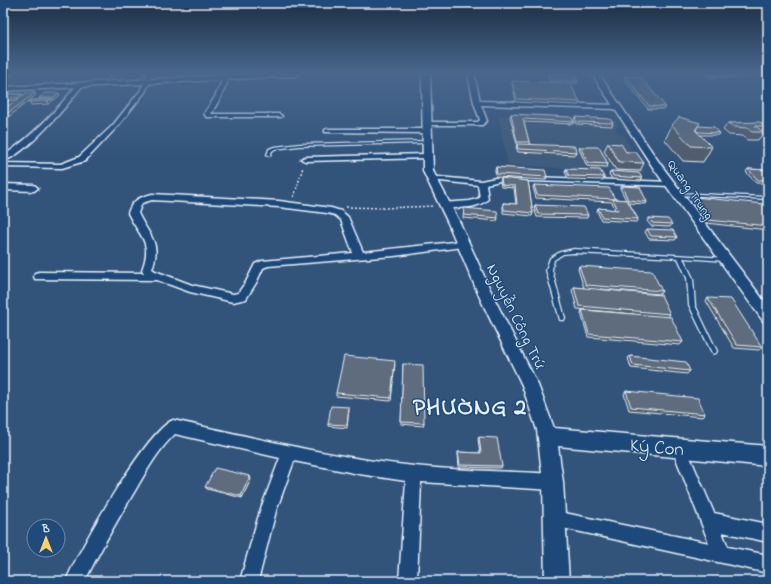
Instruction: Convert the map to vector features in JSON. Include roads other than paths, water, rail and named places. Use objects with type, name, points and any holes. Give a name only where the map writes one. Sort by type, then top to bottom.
[{"type":"street","points":[[3,159],[47,124],[66,101]]},
{"type":"street","points":[[3,165],[62,166],[82,159],[115,126],[135,101]]},
{"type":"street","points":[[214,101],[208,111],[207,114],[209,116],[279,116]]},
{"type":"street","name":"Nguyễn Công Trứ","points":[[426,101],[426,138],[428,167],[431,178],[445,205],[487,298],[530,385],[546,436],[553,482],[557,581]]},
{"type":"street","name":"Quang Trung","points":[[612,101],[677,194],[768,317]]},
{"type":"street","points":[[305,159],[426,138],[480,124],[484,121],[477,102],[616,107]]},
{"type":"street","points":[[327,131],[426,138]]},
{"type":"street","points":[[431,178],[481,183],[505,178],[670,184]]},
{"type":"street","points":[[445,205],[466,205],[476,203],[484,198],[481,183]]},
{"type":"street","points":[[3,188],[34,188]]},
{"type":"street","points":[[156,277],[147,270],[152,252],[151,241],[143,232],[132,213],[137,202],[142,199],[152,197],[279,204],[328,210],[338,213],[345,219],[359,255]]},
{"type":"street","points":[[39,276],[156,277],[233,298],[242,296],[251,284],[259,266],[266,263],[394,253],[463,244]]},
{"type":"street","points":[[75,581],[138,470],[164,433],[169,429],[176,427],[359,466],[414,474],[553,482]]},
{"type":"street","name":"Ký Con","points":[[546,436],[768,456]]},
{"type":"street","points":[[680,448],[723,555]]},
{"type":"street","points":[[249,581],[268,510],[290,452]]},
{"type":"street","points":[[408,581],[414,474]]},
{"type":"street","points":[[555,519],[768,564]]},
{"type":"street","points":[[710,521],[768,532]]},
{"type":"lane","points":[[269,155],[270,150],[274,148],[299,145],[426,138]]},
{"type":"lane","points":[[677,194],[768,198]]},
{"type":"lane","points":[[562,318],[549,270],[552,259],[562,253],[574,251],[725,259]]},
{"type":"lane","points":[[680,257],[690,278],[692,304],[714,351]]},
{"type":"district","name":"PHƯỜNG 2","points":[[470,406]]}]
